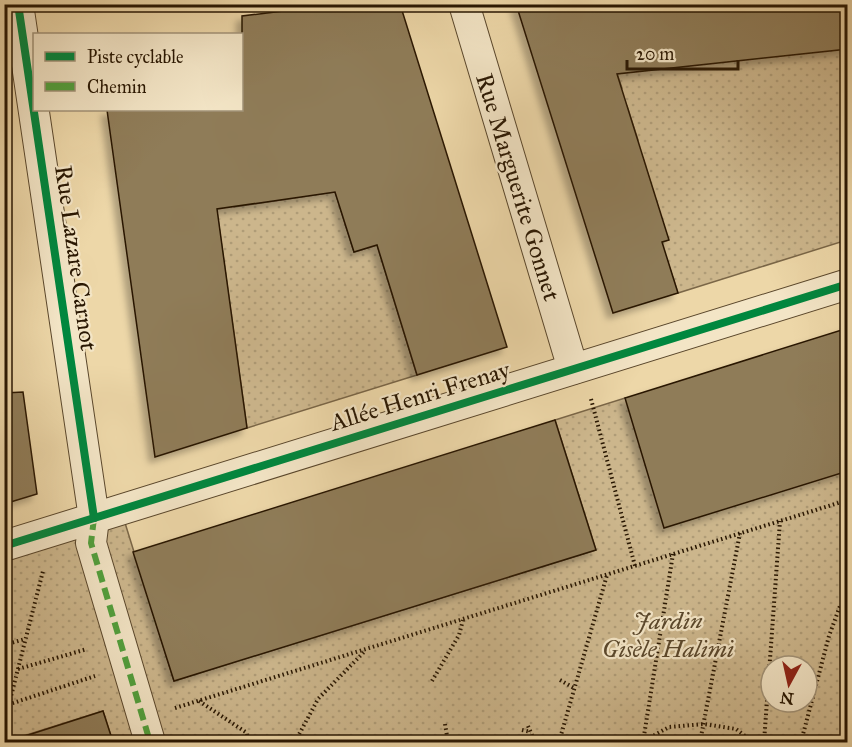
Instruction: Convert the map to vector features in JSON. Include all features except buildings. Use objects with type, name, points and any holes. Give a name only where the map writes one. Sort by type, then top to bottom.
[{"type":"street","name":"Rue Lazare Carnot","points":[[18,4],[33,105]]},
{"type":"street","name":"Rue Marguerite Gonnet","points":[[464,4],[578,367]]},
{"type":"street","name":"Rue Lazare Carnot","points":[[34,111],[94,518],[91,543],[146,730]]},
{"type":"street","name":"Allée Henri Frenay","points":[[4,546],[848,284]]},
{"type":"path","points":[[578,367],[635,566]]},
{"type":"path","points":[[146,730],[199,701],[848,500]]},
{"type":"path","points":[[764,742],[780,521]]},
{"type":"path","points":[[700,742],[740,533]]},
{"type":"path","points":[[643,742],[673,554]]},
{"type":"path","points":[[7,705],[43,571]]},
{"type":"path","points":[[559,742],[608,575]]},
{"type":"path","points":[[801,742],[829,636],[840,606],[848,598]]},
{"type":"path","points":[[432,681],[459,635],[463,620]]},
{"type":"path","points":[[4,645],[26,638]]},
{"type":"path","points":[[295,742],[318,699],[365,651]]},
{"type":"path","points":[[18,669],[123,652]]},
{"type":"path","points":[[7,705],[123,652]]},
{"type":"path","points":[[560,680],[574,688]]},
{"type":"path","points":[[199,701],[246,733],[248,742]]},
{"type":"path","points":[[445,724],[448,742]]},
{"type":"path","points":[[643,742],[669,727],[704,724],[736,729],[753,742]]},
{"type":"path","points":[[528,726],[535,742]]},
{"type":"path","points":[[522,730],[532,732]]},
{"type":"green space","points":[[847,49],[847,240],[678,293],[667,260],[651,246],[668,240],[643,158],[619,146],[638,140],[627,106],[603,94],[622,88],[611,57]]},
{"type":"green space","points":[[213,183],[234,207],[335,192],[354,252],[377,245],[417,375],[247,428]]},
{"type":"green space","name":"Jardin Gisèle Halimi","points":[[625,398],[847,471],[847,742],[113,742],[103,711],[17,738],[5,733],[4,546],[121,510],[174,681],[596,550],[555,420]]},
{"type":"marked path","points":[[94,518],[91,543],[150,742]]},
{"type":"cycle path","points":[[18,4],[33,105]]},
{"type":"cycle path","points":[[34,111],[94,518]]},
{"type":"cycle path","points":[[4,546],[848,284]]}]
